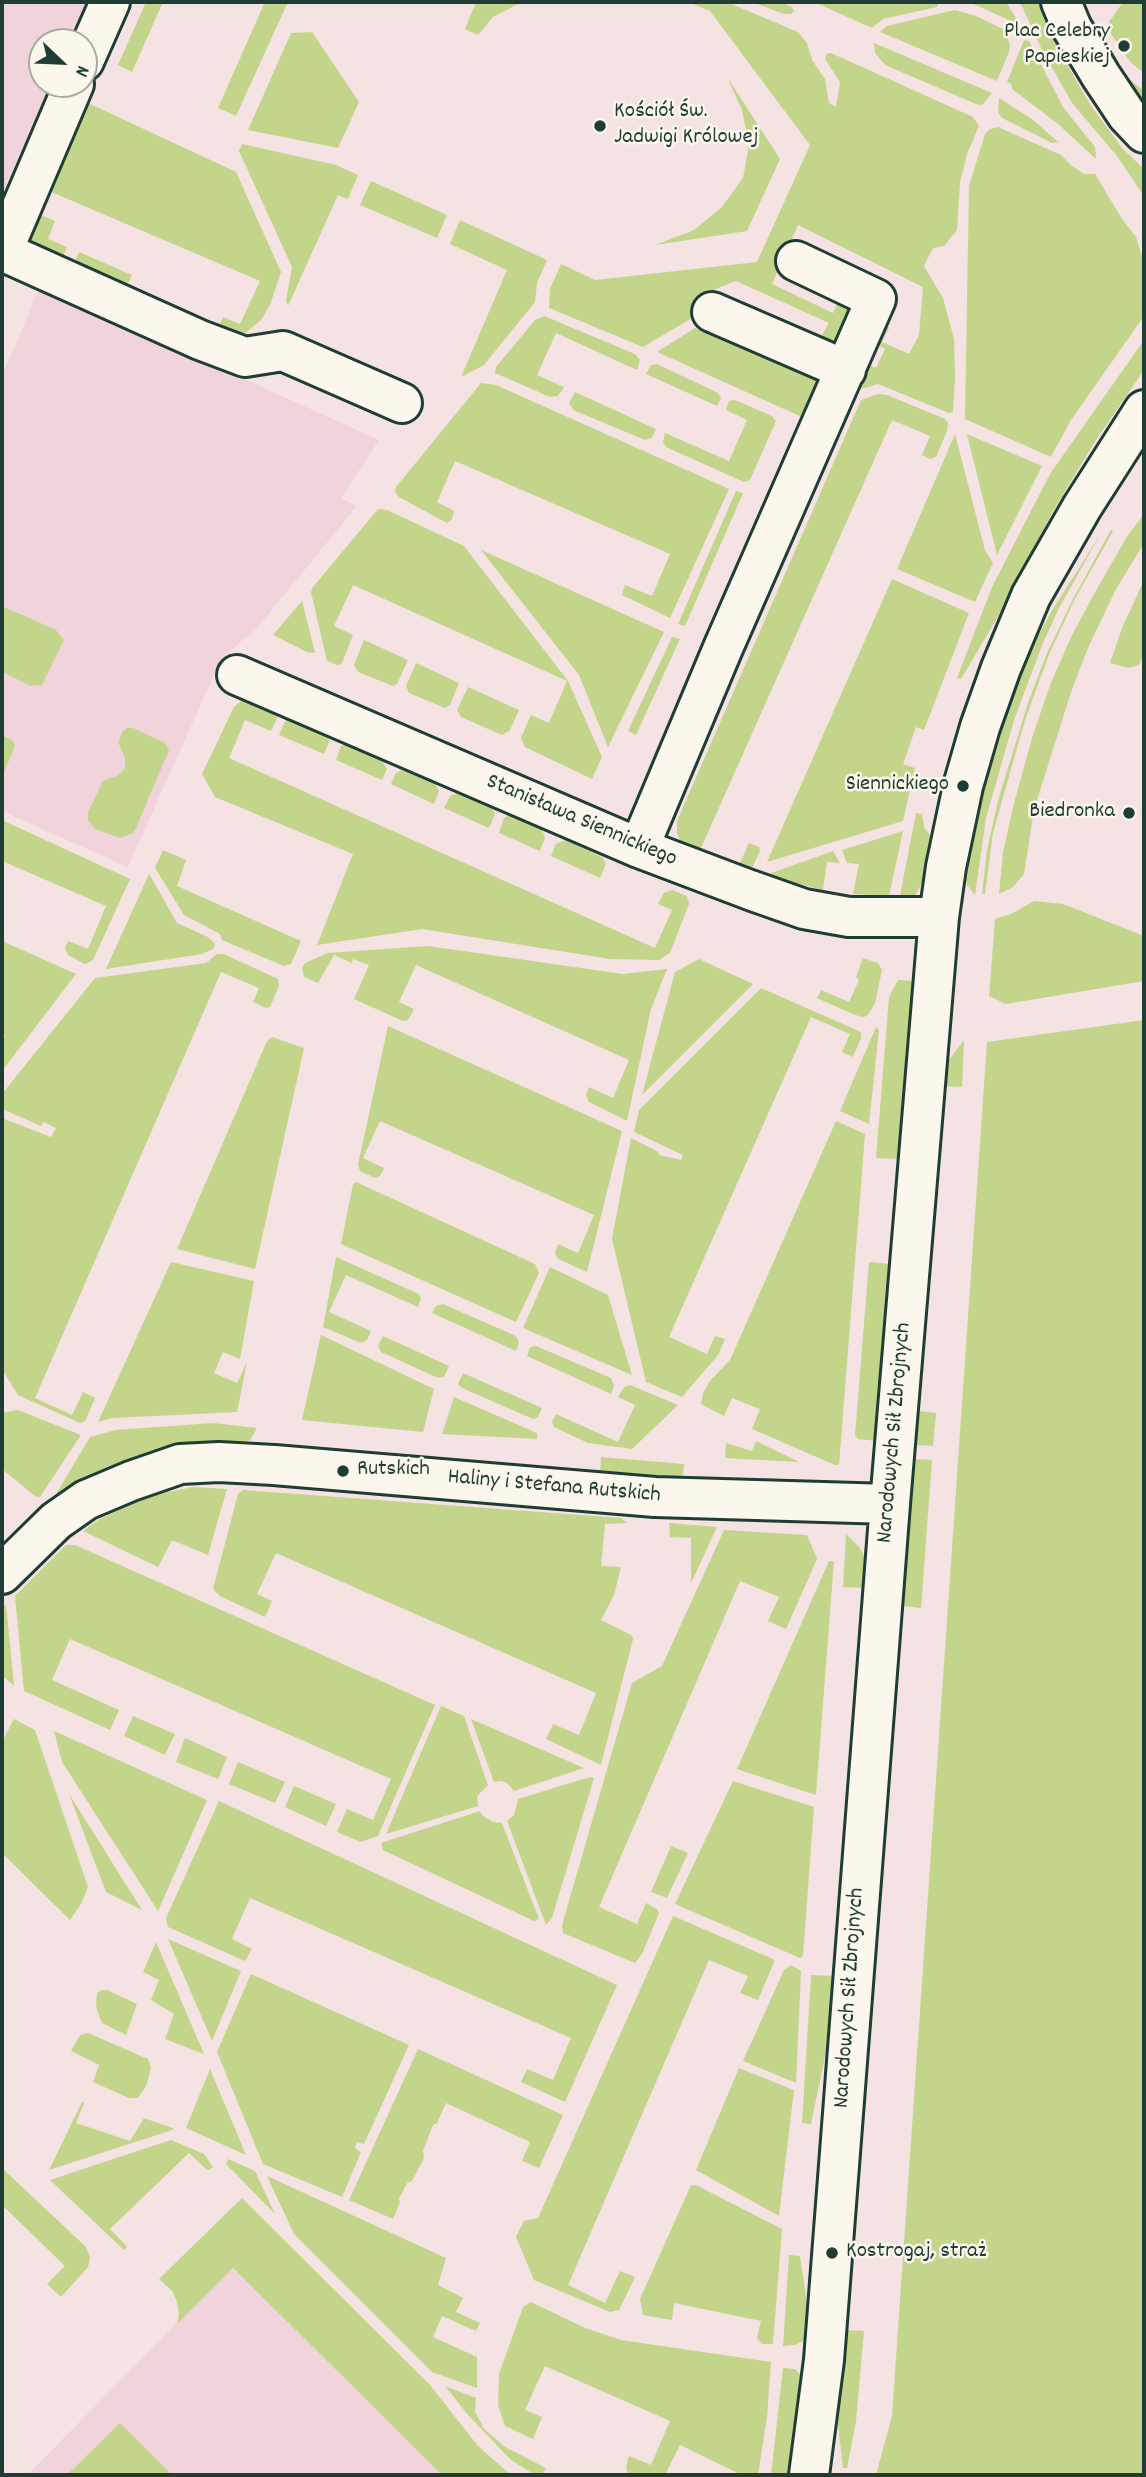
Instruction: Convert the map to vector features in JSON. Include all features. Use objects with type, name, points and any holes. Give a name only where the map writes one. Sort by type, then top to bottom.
[{"type":"street","points":[[98,29],[110,2]]},
{"type":"street","points":[[1061,2],[1072,28],[1101,76],[1127,114],[1144,133]]},
{"type":"street","points":[[68,98],[2,252],[211,345],[245,357],[283,351],[402,403]]},
{"type":"street","points":[[639,848],[723,648],[876,299],[796,261]]},
{"type":"street","points":[[712,312],[846,370]]},
{"type":"street","name":"Narodowych Sił Zbrojnych","points":[[809,2475],[824,2360],[890,1504],[939,918],[946,867],[979,727],[1000,668],[1031,596],[1069,528],[1137,420]]},
{"type":"street","name":"Stanisława Siennickiego","points":[[237,675],[639,848],[804,909],[849,917],[939,918]]},
{"type":"street","name":"Haliny i Stefana Rutskich","points":[[2,1574],[56,1521],[86,1500],[180,1464],[260,1464],[655,1497],[890,1504]]},
{"type":"shaded area","points":[[2,2],[87,2],[76,28],[28,28],[28,98],[45,98],[2,193]]},
{"type":"shaded area","points":[[40,287],[379,440],[341,498],[357,506],[256,629],[222,657],[128,867],[2,811],[2,376]]},
{"type":"shaded area","points":[[232,2268],[442,2475],[27,2475]]},
{"type":"green space","points":[[146,2],[163,2],[132,72],[118,65]]},
{"type":"green space","points":[[288,2],[236,116],[218,108],[264,4]]},
{"type":"green space","points":[[476,2],[529,2],[516,5],[493,17],[478,35],[465,29]]},
{"type":"green space","points":[[688,2],[727,2],[798,32],[807,43],[812,60],[825,79],[829,103],[836,107],[840,82],[825,59],[826,54],[831,53],[973,117],[979,126],[967,154],[960,182],[957,230],[944,246],[933,248],[924,266],[943,298],[954,339],[953,412],[949,413],[878,384],[861,389],[849,382],[858,360],[876,368],[885,349],[870,341],[885,319],[889,328],[882,342],[909,354],[919,335],[923,287],[798,225],[772,284],[833,313],[839,299],[849,304],[834,343],[826,345],[821,337],[829,323],[736,281],[708,292],[694,317],[643,347],[549,308],[550,289],[561,264],[595,280],[757,262],[810,145],[710,11]]},
{"type":"green space","points":[[752,2],[781,2],[792,7],[794,11],[784,14]]},
{"type":"green space","points":[[814,2],[938,4],[937,7],[883,19],[872,28]]},
{"type":"green space","points":[[969,2],[1006,2],[1016,18],[1013,22]]},
{"type":"green space","points":[[1020,2],[1042,2],[1064,59],[1091,106],[1123,149],[1144,169],[1144,196],[1117,156],[1072,103],[1041,48]]},
{"type":"green space","points":[[1081,2],[1084,2],[1111,57],[1125,76],[1144,91],[1144,108],[1096,35]]},
{"type":"green space","points":[[1123,2],[1144,2],[1144,73],[1131,63],[1111,34],[1109,22]]},
{"type":"green space","points":[[955,10],[976,16],[1005,30],[1010,45],[1009,52],[997,81],[880,32],[887,26]]},
{"type":"green space","points":[[312,32],[359,102],[338,148],[248,130],[291,33]]},
{"type":"green space","points":[[1024,40],[1029,41],[1063,107],[1095,147],[1096,159],[1007,82]]},
{"type":"green space","points":[[874,43],[992,93],[982,105],[976,104],[885,65],[875,53]]},
{"type":"green space","points":[[727,77],[780,159],[747,231],[655,245],[694,230],[722,207],[743,178],[749,145],[742,110]]},
{"type":"green space","points":[[999,98],[1032,119],[1058,142],[1052,143],[1002,118],[998,112]]},
{"type":"green space","points":[[88,103],[236,172],[281,272],[270,305],[261,320],[245,333],[232,336],[217,331],[223,317],[240,324],[260,281],[49,191]]},
{"type":"green space","points":[[998,127],[1061,155],[1084,174],[1095,174],[1136,237],[1144,263],[1144,316],[1071,420],[1051,457],[965,419],[969,186],[985,134]]},
{"type":"green space","points":[[242,144],[336,165],[358,175],[348,199],[338,195],[288,306],[286,301],[292,267],[239,151]]},
{"type":"green space","points":[[371,181],[447,215],[437,238],[360,205]]},
{"type":"green space","points":[[38,214],[55,221],[48,239],[67,247],[60,264],[22,247]]},
{"type":"green space","points":[[460,220],[547,260],[537,283],[535,302],[484,365],[461,377],[507,270],[450,244]]},
{"type":"green space","points":[[79,252],[132,275],[124,292],[71,270]]},
{"type":"green space","points":[[544,316],[635,354],[640,360],[637,370],[556,333],[537,375],[564,387],[558,396],[550,397],[495,373],[496,367],[535,320]]},
{"type":"green space","points":[[695,328],[818,381],[821,389],[810,415],[802,417],[657,352]]},
{"type":"green space","points":[[1144,340],[1144,370],[1096,440],[1053,511],[1009,598],[961,679],[957,678],[992,587],[1050,474]]},
{"type":"green space","points":[[657,364],[718,393],[721,398],[717,406],[646,374],[651,365]]},
{"type":"green space","points":[[481,383],[496,385],[729,489],[670,618],[622,595],[625,585],[652,596],[670,554],[455,461],[437,502],[454,511],[452,519],[447,523],[399,497],[395,492],[396,487]]},
{"type":"green space","points":[[575,392],[656,429],[652,438],[645,440],[573,410],[569,403]]},
{"type":"green space","points":[[878,394],[887,395],[945,419],[948,423],[947,431],[936,457],[930,459],[922,455],[930,436],[892,420],[701,848],[739,865],[749,843],[759,847],[760,851],[752,868],[746,871],[694,851],[681,842],[677,834],[677,821],[861,400]]},
{"type":"green space","points":[[735,400],[772,416],[776,421],[750,480],[744,482],[666,447],[663,442],[665,433],[729,461],[747,420],[726,410],[729,401]]},
{"type":"green space","points":[[955,434],[985,550],[993,563],[975,602],[897,569]]},
{"type":"green space","points":[[967,434],[1042,466],[997,555]]},
{"type":"green space","points":[[736,491],[743,493],[685,626],[678,624]]},
{"type":"green space","points":[[378,509],[387,510],[464,546],[568,681],[602,757],[592,779],[525,747],[521,738],[531,715],[549,723],[567,681],[353,585],[334,626],[353,635],[342,663],[338,665],[327,661],[311,592]]},
{"type":"green space","points":[[1144,514],[1144,543],[1115,591],[1088,648],[1070,695],[1034,810],[1024,874],[1013,887],[999,894],[1003,852],[1013,807],[1050,685],[1072,635],[1099,585],[1128,535]]},
{"type":"green space","points":[[1111,530],[1113,531],[1075,599],[1050,652],[1025,720],[993,833],[985,894],[982,894],[987,850],[999,797],[1028,703],[1047,653],[1074,597]]},
{"type":"green space","points":[[1100,535],[1059,608],[1014,720],[986,818],[975,895],[967,885],[964,873],[976,811],[999,726],[1025,661],[1051,612]]},
{"type":"green space","points":[[481,550],[664,632],[608,747],[579,675]]},
{"type":"green space","points":[[892,579],[969,613],[924,730],[916,727],[903,764],[915,768],[903,821],[767,862]]},
{"type":"green space","points":[[1144,580],[1144,653],[1139,665],[1128,668],[1110,663],[1122,628]]},
{"type":"green space","points":[[302,601],[315,653],[307,652],[273,635]]},
{"type":"green space","points":[[2,606],[56,630],[64,640],[42,685],[31,686],[2,672]]},
{"type":"green space","points":[[672,637],[680,639],[636,735],[628,731]]},
{"type":"green space","points":[[364,640],[408,660],[397,684],[393,686],[358,672],[354,665]]},
{"type":"green space","points":[[416,663],[459,683],[450,705],[445,708],[409,693],[406,686]]},
{"type":"green space","points":[[468,687],[519,710],[510,730],[502,735],[461,717],[457,710]]},
{"type":"green space","points":[[244,698],[278,716],[271,731],[245,720],[229,758],[655,948],[672,910],[658,904],[664,893],[672,890],[687,896],[689,904],[670,953],[659,960],[610,959],[422,929],[317,945],[353,854],[215,797],[202,774],[234,707]]},
{"type":"green space","points":[[291,719],[327,734],[329,742],[324,754],[279,735],[286,720]]},
{"type":"green space","points":[[127,728],[133,728],[165,743],[169,750],[136,828],[133,833],[120,838],[95,829],[88,820],[88,812],[103,781],[119,775],[125,768],[125,758],[118,742]]},
{"type":"green space","points":[[2,735],[13,741],[15,746],[2,777]]},
{"type":"green space","points":[[347,744],[382,761],[387,769],[382,780],[336,760],[341,746]]},
{"type":"green space","points":[[404,769],[434,782],[439,791],[434,804],[391,784],[396,773]]},
{"type":"green space","points":[[459,793],[492,807],[495,814],[489,828],[444,808],[450,796]]},
{"type":"green space","points":[[916,813],[922,814],[924,827],[931,837],[923,881],[916,894],[899,901]]},
{"type":"green space","points":[[511,814],[542,829],[545,838],[540,851],[499,833],[504,818]]},
{"type":"green space","points":[[2,820],[130,879],[93,960],[85,964],[68,955],[65,948],[68,941],[88,949],[106,906],[2,861]]},
{"type":"green space","points":[[903,831],[889,896],[853,894],[859,864],[847,863],[842,850]]},
{"type":"green space","points":[[566,840],[602,857],[606,864],[600,878],[551,856],[556,844]]},
{"type":"green space","points":[[163,850],[186,860],[177,886],[301,941],[291,964],[284,966],[222,940],[220,934],[184,915],[155,868]]},
{"type":"green space","points":[[833,851],[840,863],[827,862],[823,890],[766,875]]},
{"type":"green space","points":[[149,874],[177,923],[208,937],[215,944],[213,949],[202,954],[106,969]]},
{"type":"green space","points":[[1034,901],[1063,904],[1144,936],[1144,981],[1006,1004],[989,996],[995,919],[1011,914]]},
{"type":"green space","points":[[2,941],[76,974],[2,1071],[2,1043],[5,1035],[2,1033]]},
{"type":"green space","points":[[428,946],[623,974],[667,969],[651,1009],[627,1121],[589,1102],[586,1095],[589,1087],[613,1098],[629,1060],[416,965],[399,1002],[414,1009],[408,1020],[403,1021],[354,999],[369,965],[353,959],[352,963],[334,955],[318,983],[304,977],[302,969],[305,963],[328,953]]},
{"type":"green space","points":[[217,954],[224,954],[278,979],[279,986],[270,1007],[266,1008],[253,1002],[259,988],[221,972],[35,1398],[72,1415],[83,1392],[95,1398],[85,1421],[80,1423],[18,1395],[2,1369],[2,1118],[51,1137],[56,1128],[44,1122],[41,1126],[2,1109],[2,1094],[95,978],[206,963]]},
{"type":"green space","points":[[863,958],[878,963],[882,970],[875,1003],[868,1015],[855,1015],[817,998],[821,990],[849,1002],[859,980],[856,977]]},
{"type":"green space","points":[[699,959],[753,984],[642,1095],[675,972]]},
{"type":"green space","points":[[898,980],[913,981],[899,1159],[876,1158],[889,997]]},
{"type":"green space","points":[[761,988],[861,1032],[861,1038],[853,1057],[842,1052],[850,1034],[811,1017],[669,1337],[707,1354],[715,1336],[725,1339],[718,1355],[682,1397],[646,1382],[612,1239],[631,1138],[659,1152],[659,1155],[681,1160],[683,1155],[634,1132],[639,1110]]},
{"type":"green space","points":[[1144,1020],[1144,2475],[876,2475],[892,2416],[987,1042]]},
{"type":"green space","points":[[388,1026],[622,1131],[587,1272],[558,1259],[555,1253],[558,1244],[578,1253],[594,1215],[380,1121],[363,1158],[384,1168],[380,1176],[375,1178],[360,1171],[358,1165]]},
{"type":"green space","points":[[876,1027],[879,1030],[869,1124],[840,1111]]},
{"type":"green space","points":[[272,1037],[304,1048],[255,1269],[177,1249],[267,1041]]},
{"type":"green space","points":[[964,1040],[962,1087],[942,1086],[946,1064]]},
{"type":"green space","points":[[836,1121],[865,1134],[839,1465],[752,1429],[760,1409],[732,1398],[724,1416],[701,1404],[703,1393],[710,1381],[730,1360]]},
{"type":"green space","points":[[356,1182],[535,1264],[539,1273],[516,1322],[341,1244],[353,1184]]},
{"type":"green space","points":[[336,1257],[419,1294],[421,1298],[418,1307],[346,1275],[329,1312],[371,1331],[367,1340],[361,1343],[323,1327]]},
{"type":"green space","points":[[171,1262],[254,1281],[240,1359],[223,1352],[214,1373],[237,1383],[247,1362],[237,1412],[112,1418],[98,1422]]},
{"type":"green space","points":[[869,1262],[890,1264],[877,1441],[858,1439],[855,1435]]},
{"type":"green space","points":[[550,1267],[608,1295],[632,1375],[523,1328]]},
{"type":"green space","points":[[443,1304],[516,1336],[519,1342],[516,1351],[432,1313],[436,1306]]},
{"type":"green space","points":[[321,1335],[434,1389],[423,1432],[302,1420]]},
{"type":"green space","points":[[383,1336],[449,1366],[444,1377],[438,1378],[381,1352],[378,1346]]},
{"type":"green space","points":[[536,1346],[611,1378],[614,1386],[611,1394],[527,1356],[530,1347]]},
{"type":"green space","points":[[463,1373],[542,1408],[538,1417],[533,1419],[462,1388],[458,1384]]},
{"type":"green space","points":[[630,1385],[678,1405],[632,1449],[588,1443],[554,1427],[552,1422],[556,1414],[618,1442],[635,1405],[618,1397],[624,1387]]},
{"type":"green space","points":[[454,1397],[537,1433],[537,1439],[442,1434]]},
{"type":"green space","points":[[18,1410],[81,1435],[40,1497],[35,1496],[2,1469],[2,1413]]},
{"type":"green space","points":[[918,1411],[936,1413],[933,1446],[915,1445]]},
{"type":"green space","points":[[213,1423],[257,1428],[250,1440],[241,1444],[213,1442],[176,1445],[143,1454],[98,1471],[53,1499],[90,1437],[116,1430]]},
{"type":"green space","points":[[756,1441],[799,1462],[725,1458],[726,1443],[752,1451]]},
{"type":"green space","points":[[601,1457],[684,1464],[683,1475],[654,1479],[600,1475]]},
{"type":"green space","points":[[914,1459],[932,1460],[921,1608],[902,1606]]},
{"type":"green space","points":[[193,1487],[227,1489],[208,1555],[172,1540],[158,1567],[83,1531],[98,1520],[132,1504],[158,1494]]},
{"type":"green space","points":[[243,1490],[621,1518],[627,1523],[605,1524],[601,1566],[621,1567],[614,1595],[601,1620],[631,1635],[633,1639],[601,1765],[546,1739],[553,1724],[579,1735],[596,1693],[276,1553],[257,1594],[272,1601],[265,1617],[220,1596],[213,1589],[238,1494]]},
{"type":"green space","points":[[669,1523],[717,1527],[691,1583],[691,1538],[670,1537]]},
{"type":"green space","points":[[724,1530],[807,1535],[817,1559],[786,1629],[768,1621],[779,1597],[740,1581],[599,1907],[637,1924],[646,1903],[657,1909],[659,1913],[642,1954],[635,1963],[563,1933],[562,1925],[632,1683],[662,1666]]},
{"type":"green space","points":[[846,1534],[864,1556],[867,1570],[864,1588],[843,1587]]},
{"type":"green space","points":[[66,1545],[75,1545],[435,1705],[378,1836],[361,1842],[337,1832],[347,1809],[373,1820],[391,1779],[70,1639],[52,1680],[119,1710],[110,1730],[24,1691],[15,1596]]},
{"type":"green space","points":[[829,1561],[834,1561],[816,1795],[737,1769]]},
{"type":"green space","points":[[6,1604],[14,1686],[2,1675],[2,1608]]},
{"type":"green space","points":[[441,1706],[464,1716],[488,1785],[477,1796],[478,1806],[386,1834]]},
{"type":"green space","points":[[133,1716],[175,1734],[165,1755],[124,1736]]},
{"type":"green space","points":[[14,1719],[35,1730],[88,1887],[70,1920],[2,1853],[2,1742]]},
{"type":"green space","points":[[471,1719],[584,1768],[514,1791],[507,1783],[494,1782]]},
{"type":"green space","points":[[54,1731],[207,1800],[158,1911],[62,1762]]},
{"type":"green space","points":[[185,1738],[227,1757],[218,1779],[176,1762]]},
{"type":"green space","points":[[238,1762],[285,1782],[275,1803],[229,1784]]},
{"type":"green space","points":[[594,1778],[552,1918],[546,1925],[507,1821],[514,1815],[518,1799]]},
{"type":"green space","points":[[733,1781],[814,1807],[803,1956],[800,1958],[675,1904]]},
{"type":"green space","points":[[294,1786],[336,1804],[326,1826],[285,1807]]},
{"type":"green space","points":[[69,1794],[142,1910],[106,1892]]},
{"type":"green space","points":[[219,1801],[617,1985],[565,2102],[521,2082],[527,2069],[553,2080],[571,2038],[250,1898],[232,1939],[252,1949],[245,1961],[168,1927],[166,1918]]},
{"type":"green space","points":[[480,1811],[493,1822],[502,1823],[539,1919],[534,1921],[383,1850],[381,1843]]},
{"type":"green space","points":[[671,1846],[688,1853],[667,1898],[651,1892]]},
{"type":"green space","points":[[673,1916],[773,1959],[774,1962],[758,2000],[740,1993],[748,1976],[709,1960],[568,2285],[605,2303],[620,2271],[635,2277],[619,2310],[610,2312],[534,2280],[516,2237],[524,2221],[538,2218]]},
{"type":"green space","points":[[168,1939],[241,1971],[212,2041]]},
{"type":"green space","points":[[156,1942],[204,2054],[165,2039],[174,2014],[151,2000],[159,1980],[143,1972]]},
{"type":"green space","points":[[791,1965],[801,1971],[796,2083],[743,2061],[784,1970]]},
{"type":"green space","points":[[251,1974],[409,2045],[364,2144],[357,2142],[355,2148],[361,2152],[342,2197],[263,2164],[217,2052]]},
{"type":"green space","points":[[811,1975],[834,1976],[832,2023],[811,2124],[802,2123]]},
{"type":"green space","points":[[102,1990],[137,2004],[126,2035],[102,2023],[96,2007],[97,1993]]},
{"type":"green space","points":[[88,2033],[148,2059],[151,2068],[146,2086],[138,2098],[129,2098],[93,2082],[99,2065],[71,2051],[80,2035]]},
{"type":"green space","points":[[418,2049],[563,2115],[539,2168],[522,2161],[530,2142],[446,2103],[437,2123],[433,2125],[423,2151],[424,2158],[399,2199],[393,2219],[349,2200]]},
{"type":"green space","points":[[739,2068],[794,2090],[779,2216],[696,2170]]},
{"type":"green space","points":[[210,2069],[246,2155],[186,2128]]},
{"type":"green space","points":[[82,2102],[84,2103],[76,2123],[130,2141],[144,2118],[175,2129],[49,2170]]},
{"type":"green space","points":[[171,2140],[204,2154],[213,2167],[206,2169],[189,2153],[110,2229],[127,2247],[124,2250],[50,2180]]},
{"type":"green space","points":[[228,2159],[255,2171],[275,2214],[226,2164]]},
{"type":"green space","points":[[2,2168],[86,2247],[90,2258],[88,2267],[61,2297],[47,2284],[65,2266],[2,2205]]},
{"type":"green space","points":[[267,2176],[446,2258],[438,2285],[463,2298],[456,2312],[480,2323],[476,2331],[442,2316],[433,2337],[477,2357],[477,2388],[432,2372],[294,2234]]},
{"type":"green space","points":[[691,2185],[698,2186],[782,2229],[773,2344],[762,2344],[757,2338],[761,2321],[674,2303],[672,2320],[643,2315],[640,2299]]},
{"type":"green space","points":[[242,2198],[430,2385],[478,2446],[511,2475],[442,2475],[233,2268],[177,2324],[179,2314],[173,2292],[159,2279]]},
{"type":"green space","points":[[789,2255],[800,2256],[808,2311],[807,2330],[803,2341],[783,2346]]},
{"type":"green space","points":[[531,2302],[585,2328],[621,2340],[771,2362],[767,2417],[758,2475],[742,2475],[680,2445],[665,2475],[628,2475],[626,2467],[629,2456],[651,2465],[670,2421],[545,2366],[525,2410],[542,2417],[533,2439],[505,2426],[498,2405],[499,2374],[523,2307]]},
{"type":"green space","points":[[845,2330],[864,2331],[856,2421],[847,2468],[843,2468],[837,2416]]},
{"type":"green space","points":[[783,2368],[795,2369],[803,2378],[791,2475],[771,2475]]},
{"type":"green space","points":[[445,2386],[476,2398],[475,2411],[484,2429],[505,2447],[546,2468],[542,2475],[535,2475],[511,2460],[468,2415]]},
{"type":"green space","points":[[120,2423],[172,2475],[67,2475]]},
{"type":"place","name":"Plac Celebry Papieskiej","points":[[1124,46]]},
{"type":"place","name":"Kościół Św. Jadwigi Królowej","points":[[600,126]]},
{"type":"place","name":"Siennickiego","points":[[963,786]]},
{"type":"place","name":"Biedronka","points":[[1129,813]]},
{"type":"place","name":"Rutskich","points":[[343,1471]]},
{"type":"place","name":"Kostrogaj, straż","points":[[832,2253]]}]
